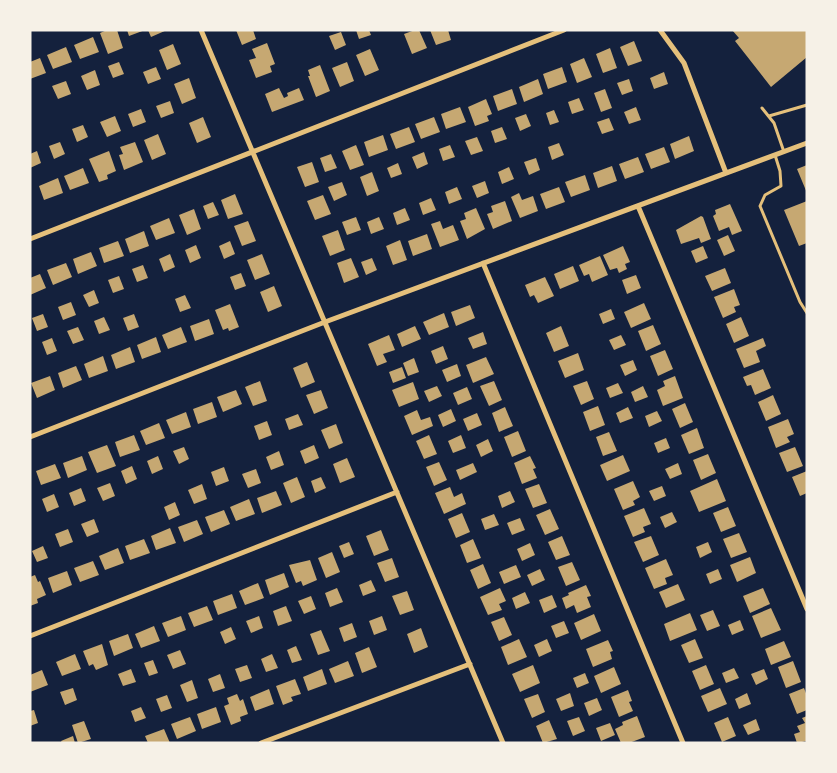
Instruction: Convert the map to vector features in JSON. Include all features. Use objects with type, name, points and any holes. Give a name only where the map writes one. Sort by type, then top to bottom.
[{"type":"street","points":[[201,30],[503,743]]},
{"type":"street","points":[[30,239],[564,30]]},
{"type":"street","points":[[660,30],[684,63],[726,173]]},
{"type":"street","points":[[30,437],[325,322],[807,143]]},
{"type":"street","points":[[638,206],[807,609]]},
{"type":"street","points":[[483,263],[683,743]]},
{"type":"street","points":[[30,636],[397,492]]},
{"type":"street","points":[[261,743],[470,663]]},
{"type":"lane","points":[[769,116],[807,105]]},
{"type":"lane","points":[[762,108],[774,123],[784,152]]},
{"type":"lane","points":[[775,155],[780,171],[781,186],[765,195],[760,206],[800,302],[807,313]]},
{"type":"building","points":[[117,30],[123,48],[108,54],[100,33]]},
{"type":"building","points":[[127,30],[145,30],[129,36]]},
{"type":"building","points":[[148,30],[167,30],[151,37]]},
{"type":"building","points":[[236,30],[253,30],[256,39],[242,45]]},
{"type":"building","points":[[356,30],[369,30],[371,35],[359,39]]},
{"type":"building","points":[[419,30],[427,48],[412,54],[404,34]]},
{"type":"building","points":[[430,30],[448,30],[451,40],[436,45]]},
{"type":"building","points":[[732,30],[807,30],[807,57],[771,87],[735,41],[739,38]]},
{"type":"building","points":[[341,32],[346,45],[335,50],[329,36]]},
{"type":"building","points":[[93,37],[99,52],[80,59],[74,45]]},
{"type":"building","points":[[634,41],[642,61],[628,66],[620,47]]},
{"type":"building","points":[[267,43],[275,64],[270,66],[272,72],[256,78],[249,60],[256,58],[252,49]]},
{"type":"building","points":[[173,44],[181,64],[167,70],[159,50]]},
{"type":"building","points":[[66,47],[72,62],[53,69],[47,55]]},
{"type":"building","points":[[610,48],[617,68],[603,73],[596,54]]},
{"type":"building","points":[[370,49],[379,70],[365,76],[356,55]]},
{"type":"building","points":[[40,58],[46,73],[30,79],[30,62]]},
{"type":"building","points":[[584,58],[592,77],[577,83],[570,64]]},
{"type":"building","points":[[119,62],[124,74],[113,78],[108,66]]},
{"type":"building","points":[[347,62],[354,81],[340,87],[332,68]]},
{"type":"building","points":[[320,65],[330,91],[316,97],[308,70]]},
{"type":"building","points":[[156,67],[161,79],[148,84],[143,72]]},
{"type":"building","points":[[562,67],[567,82],[548,89],[543,74]]},
{"type":"building","points":[[95,70],[100,85],[87,90],[81,76]]},
{"type":"building","points":[[664,72],[668,84],[654,89],[650,78]]},
{"type":"building","points":[[189,78],[196,98],[182,104],[174,84]]},
{"type":"building","points":[[538,79],[543,94],[524,102],[519,87]]},
{"type":"building","points":[[629,79],[633,91],[622,95],[617,83]]},
{"type":"building","points":[[66,81],[71,94],[58,99],[52,86]]},
{"type":"building","points":[[279,88],[284,98],[288,96],[287,93],[299,88],[304,100],[272,112],[265,94]]},
{"type":"building","points":[[512,89],[517,104],[498,111],[493,96]]},
{"type":"building","points":[[605,89],[612,108],[601,112],[594,93]]},
{"type":"building","points":[[579,98],[584,110],[572,114],[568,102]]},
{"type":"building","points":[[486,99],[492,114],[487,116],[489,121],[475,126],[468,107]]},
{"type":"building","points":[[170,101],[174,113],[161,118],[156,106]]},
{"type":"building","points":[[460,107],[466,122],[446,129],[441,114]]},
{"type":"building","points":[[636,107],[641,120],[629,124],[624,112]]},
{"type":"building","points":[[141,109],[146,122],[133,127],[128,114]]},
{"type":"building","points":[[554,110],[559,122],[550,125],[546,113]]},
{"type":"building","points":[[526,114],[531,126],[520,131],[515,118]]},
{"type":"building","points":[[115,116],[121,131],[107,137],[100,122]]},
{"type":"building","points":[[203,117],[211,137],[197,143],[189,123]]},
{"type":"building","points":[[434,117],[440,132],[421,139],[415,124]]},
{"type":"building","points":[[609,118],[614,130],[602,134],[597,122]]},
{"type":"building","points":[[83,125],[88,137],[77,142],[72,129]]},
{"type":"building","points":[[409,127],[415,142],[396,149],[390,134]]},
{"type":"building","points":[[502,127],[507,139],[495,143],[491,131]]},
{"type":"building","points":[[158,134],[166,154],[152,160],[144,140]]},
{"type":"building","points":[[383,135],[388,150],[369,157],[364,142]]},
{"type":"building","points":[[689,136],[694,151],[675,159],[670,144]]},
{"type":"building","points":[[477,137],[483,151],[471,155],[465,141]]},
{"type":"building","points":[[60,142],[65,154],[54,159],[49,146]]},
{"type":"building","points":[[135,142],[143,162],[124,170],[119,155],[123,154],[120,147]]},
{"type":"building","points":[[559,143],[564,155],[552,160],[548,147]]},
{"type":"building","points":[[356,145],[364,165],[350,170],[342,151]]},
{"type":"building","points":[[450,145],[455,157],[443,161],[439,149]]},
{"type":"building","points":[[664,147],[670,162],[651,169],[645,154]]},
{"type":"building","points":[[37,151],[41,163],[30,168],[30,154]]},
{"type":"building","points":[[109,151],[116,171],[107,175],[108,179],[99,182],[89,159]]},
{"type":"building","points":[[424,152],[428,164],[417,169],[412,157]]},
{"type":"building","points":[[331,154],[337,168],[325,172],[320,158]]},
{"type":"building","points":[[638,157],[644,172],[625,179],[619,164]]},
{"type":"building","points":[[536,158],[540,170],[529,175],[524,162]]},
{"type":"building","points":[[312,162],[319,182],[305,187],[297,167]]},
{"type":"building","points":[[398,163],[402,174],[391,178],[387,168]]},
{"type":"building","points":[[807,165],[807,193],[797,169]]},
{"type":"building","points":[[612,166],[617,181],[598,188],[593,173]]},
{"type":"building","points":[[509,167],[514,179],[502,184],[498,172]]},
{"type":"building","points":[[83,168],[89,183],[70,190],[64,176]]},
{"type":"building","points":[[372,172],[379,191],[367,196],[360,177]]},
{"type":"building","points":[[585,175],[590,190],[571,197],[565,182]]},
{"type":"building","points":[[58,178],[63,193],[44,200],[39,186]]},
{"type":"building","points":[[485,181],[489,193],[477,198],[472,186]]},
{"type":"building","points":[[342,182],[347,195],[334,201],[328,187]]},
{"type":"building","points":[[457,187],[462,199],[449,204],[445,192]]},
{"type":"building","points":[[559,187],[565,202],[546,209],[540,194]]},
{"type":"building","points":[[519,193],[522,200],[533,196],[538,211],[520,218],[511,197]]},
{"type":"building","points":[[235,194],[243,214],[228,219],[221,200]]},
{"type":"building","points":[[323,195],[331,214],[315,220],[307,201]]},
{"type":"building","points":[[431,198],[436,210],[423,215],[419,203]]},
{"type":"building","points":[[505,201],[512,221],[493,229],[487,214],[493,212],[491,206]]},
{"type":"building","points":[[807,201],[807,243],[799,246],[784,210]]},
{"type":"building","points":[[213,202],[219,215],[208,219],[203,206]]},
{"type":"building","points":[[730,204],[742,231],[732,235],[729,227],[719,231],[713,216],[716,214],[715,210]]},
{"type":"building","points":[[405,208],[410,220],[397,225],[393,213]]},
{"type":"building","points":[[476,208],[485,229],[467,239],[460,221],[466,219],[464,213]]},
{"type":"building","points":[[194,209],[201,229],[187,235],[179,215]]},
{"type":"building","points":[[701,216],[711,239],[701,243],[699,238],[681,244],[676,230]]},
{"type":"building","points":[[356,217],[361,230],[347,235],[342,222]]},
{"type":"building","points":[[379,217],[384,229],[371,234],[367,222]]},
{"type":"building","points":[[169,218],[175,233],[156,240],[150,226]]},
{"type":"building","points":[[248,221],[256,241],[242,246],[234,226]]},
{"type":"building","points":[[440,221],[443,229],[453,225],[459,240],[440,247],[431,224]]},
{"type":"building","points":[[338,230],[345,250],[330,256],[322,236]]},
{"type":"building","points":[[144,231],[149,246],[130,253],[125,239]]},
{"type":"building","points":[[427,234],[432,249],[413,256],[408,241]]},
{"type":"building","points":[[728,235],[735,251],[724,256],[717,240]]},
{"type":"building","points":[[400,240],[407,260],[393,265],[386,246]]},
{"type":"building","points":[[118,241],[124,256],[104,263],[99,248]]},
{"type":"building","points":[[230,241],[235,254],[224,259],[219,246]]},
{"type":"building","points":[[196,245],[201,258],[190,263],[185,250]]},
{"type":"building","points":[[623,246],[630,262],[625,264],[627,269],[619,273],[617,268],[610,270],[603,255]]},
{"type":"building","points":[[703,246],[708,258],[696,263],[691,251]]},
{"type":"building","points":[[91,252],[97,266],[78,274],[73,259]]},
{"type":"building","points":[[170,254],[175,267],[164,272],[159,259]]},
{"type":"building","points":[[262,254],[270,274],[255,280],[247,260]]},
{"type":"building","points":[[600,256],[608,275],[592,282],[589,274],[584,276],[579,265]]},
{"type":"building","points":[[351,258],[359,277],[344,283],[337,263]]},
{"type":"building","points":[[372,258],[377,270],[366,275],[361,262]]},
{"type":"building","points":[[66,263],[72,277],[53,285],[47,270]]},
{"type":"building","points":[[143,265],[148,278],[137,282],[132,269]]},
{"type":"building","points":[[573,266],[579,281],[560,289],[554,274]]},
{"type":"building","points":[[725,268],[731,283],[712,291],[705,276]]},
{"type":"building","points":[[241,273],[246,286],[235,290],[230,277]]},
{"type":"building","points":[[40,274],[46,288],[30,295],[30,278]]},
{"type":"building","points":[[636,275],[641,288],[627,294],[622,280]]},
{"type":"building","points":[[119,276],[124,289],[113,293],[108,280]]},
{"type":"building","points":[[545,277],[554,296],[538,303],[534,295],[530,297],[525,285]]},
{"type":"building","points":[[274,286],[282,306],[268,312],[260,292]]},
{"type":"building","points":[[734,289],[740,305],[734,307],[736,312],[723,318],[714,297]]},
{"type":"building","points":[[94,290],[99,303],[89,307],[83,295]]},
{"type":"building","points":[[185,295],[191,308],[180,312],[175,299]]},
{"type":"building","points":[[71,302],[76,315],[63,320],[58,307]]},
{"type":"building","points":[[644,303],[651,319],[631,328],[624,312]]},
{"type":"building","points":[[230,304],[239,327],[229,331],[228,328],[223,330],[215,310]]},
{"type":"building","points":[[470,305],[475,318],[456,326],[451,312]]},
{"type":"building","points":[[611,309],[615,319],[603,324],[599,314]]},
{"type":"building","points":[[444,313],[449,327],[429,335],[423,322]]},
{"type":"building","points":[[43,314],[48,327],[37,331],[32,318]]},
{"type":"building","points":[[134,314],[139,327],[128,331],[123,318]]},
{"type":"building","points":[[104,317],[110,330],[99,334],[94,321]]},
{"type":"building","points":[[741,317],[749,336],[734,343],[726,324]]},
{"type":"building","points":[[209,319],[214,334],[195,341],[190,326]]},
{"type":"building","points":[[653,325],[661,344],[646,351],[638,331]]},
{"type":"building","points":[[415,326],[421,339],[402,347],[397,334]]},
{"type":"building","points":[[561,326],[569,346],[554,352],[546,333]]},
{"type":"building","points":[[78,327],[84,340],[73,344],[67,331]]},
{"type":"building","points":[[181,327],[187,342],[168,349],[162,335]]},
{"type":"building","points":[[483,332],[487,344],[473,349],[468,338]]},
{"type":"building","points":[[389,335],[395,350],[383,354],[387,362],[377,366],[368,344]]},
{"type":"building","points":[[621,335],[626,345],[614,350],[609,340]]},
{"type":"building","points":[[156,337],[161,352],[142,359],[137,345]]},
{"type":"building","points":[[52,338],[57,351],[47,355],[42,342]]},
{"type":"building","points":[[763,338],[766,346],[756,351],[760,362],[744,368],[736,349]]},
{"type":"building","points":[[443,346],[448,359],[436,364],[431,351]]},
{"type":"building","points":[[130,347],[135,362],[116,369],[111,355]]},
{"type":"building","points":[[665,350],[673,369],[658,376],[650,356]]},
{"type":"building","points":[[578,353],[584,370],[565,378],[558,361]]},
{"type":"building","points":[[103,356],[108,371],[89,378],[84,364]]},
{"type":"building","points":[[486,357],[494,374],[473,383],[466,365]]},
{"type":"building","points":[[414,358],[419,372],[408,376],[403,363]]},
{"type":"building","points":[[633,360],[637,370],[625,376],[620,365]]},
{"type":"building","points":[[307,362],[315,382],[301,388],[293,368]]},
{"type":"building","points":[[457,364],[461,376],[447,382],[442,370]]},
{"type":"building","points":[[76,366],[82,380],[63,388],[58,373]]},
{"type":"building","points":[[402,367],[406,378],[393,383],[389,372]]},
{"type":"building","points":[[763,369],[771,388],[755,395],[751,385],[747,386],[743,377]]},
{"type":"building","points":[[50,376],[55,390],[37,398],[31,383]]},
{"type":"building","points":[[675,376],[683,398],[663,406],[657,390],[665,386],[663,381]]},
{"type":"building","points":[[260,381],[267,401],[253,406],[245,387]]},
{"type":"building","points":[[494,381],[502,400],[489,406],[480,386]]},
{"type":"building","points":[[587,381],[594,399],[581,405],[573,386]]},
{"type":"building","points":[[413,382],[419,399],[399,407],[392,390]]},
{"type":"building","points":[[618,383],[623,393],[610,398],[606,388]]},
{"type":"building","points":[[437,386],[442,396],[429,402],[424,391]]},
{"type":"building","points":[[643,386],[648,397],[635,402],[631,392]]},
{"type":"building","points":[[467,387],[472,399],[458,405],[453,393]]},
{"type":"building","points":[[236,390],[242,404],[223,412],[217,397]]},
{"type":"building","points":[[321,390],[328,408],[314,414],[306,395]]},
{"type":"building","points":[[773,395],[781,414],[766,421],[758,402]]},
{"type":"building","points":[[212,402],[217,417],[198,424],[193,409]]},
{"type":"building","points":[[685,403],[693,422],[680,428],[672,409]]},
{"type":"building","points":[[598,406],[605,425],[590,431],[583,412]]},
{"type":"building","points":[[505,407],[513,426],[499,432],[492,413]]},
{"type":"building","points":[[628,407],[633,418],[620,423],[616,413]]},
{"type":"building","points":[[451,409],[456,421],[443,427],[438,415]]},
{"type":"building","points":[[417,410],[421,420],[430,417],[433,426],[412,435],[404,416]]},
{"type":"building","points":[[657,411],[662,421],[649,427],[645,416]]},
{"type":"building","points":[[186,412],[191,427],[172,434],[166,420]]},
{"type":"building","points":[[477,413],[482,425],[468,431],[463,419]]},
{"type":"building","points":[[298,414],[303,425],[289,430],[285,419]]},
{"type":"building","points":[[788,419],[794,434],[787,437],[790,442],[776,448],[768,427]]},
{"type":"building","points":[[267,421],[272,435],[259,440],[254,426]]},
{"type":"building","points":[[159,423],[165,438],[146,445],[140,431]]},
{"type":"building","points":[[336,424],[343,443],[329,449],[321,430]]},
{"type":"building","points":[[697,428],[704,448],[689,454],[681,435]]},
{"type":"building","points":[[518,431],[526,451],[512,457],[504,437]]},
{"type":"building","points":[[609,432],[617,451],[603,456],[596,437]]},
{"type":"building","points":[[134,435],[140,450],[120,457],[115,442]]},
{"type":"building","points":[[429,435],[437,454],[424,459],[416,441]]},
{"type":"building","points":[[461,435],[466,448],[453,453],[448,441]]},
{"type":"building","points":[[666,438],[670,448],[658,453],[654,443]]},
{"type":"building","points":[[488,439],[493,451],[481,457],[476,445]]},
{"type":"building","points":[[107,445],[116,466],[97,473],[88,452]]},
{"type":"building","points":[[314,445],[319,458],[305,464],[300,451]]},
{"type":"building","points":[[184,447],[189,459],[179,464],[173,451]]},
{"type":"building","points":[[795,447],[803,466],[787,472],[779,453]]},
{"type":"building","points":[[279,451],[284,465],[271,470],[266,457]]},
{"type":"building","points":[[708,454],[716,473],[701,480],[693,460]]},
{"type":"building","points":[[623,455],[630,471],[607,481],[600,465]]},
{"type":"building","points":[[82,456],[87,470],[68,478],[63,463]]},
{"type":"building","points":[[158,456],[163,469],[152,474],[147,461]]},
{"type":"building","points":[[530,456],[536,468],[533,469],[537,478],[522,484],[514,463]]},
{"type":"building","points":[[347,458],[355,477],[340,483],[333,464]]},
{"type":"building","points":[[439,462],[447,480],[434,486],[426,467]]},
{"type":"building","points":[[473,463],[477,472],[460,480],[456,470]]},
{"type":"building","points":[[678,463],[682,474],[670,479],[665,469]]},
{"type":"building","points":[[55,464],[61,478],[41,485],[36,471]]},
{"type":"building","points":[[132,466],[137,479],[126,484],[121,471]]},
{"type":"building","points":[[224,467],[229,481],[216,486],[211,472]]},
{"type":"building","points":[[256,469],[261,483],[248,488],[242,474]]},
{"type":"building","points":[[807,471],[807,493],[800,496],[792,477]]},
{"type":"building","points":[[297,477],[305,497],[291,503],[283,483]]},
{"type":"building","points":[[321,477],[326,488],[315,493],[311,481]]},
{"type":"building","points":[[717,479],[726,501],[699,512],[690,491]]},
{"type":"building","points":[[633,481],[640,497],[633,501],[635,505],[623,510],[614,489]]},
{"type":"building","points":[[110,483],[115,496],[103,501],[97,488]]},
{"type":"building","points":[[202,484],[207,499],[194,504],[188,490]]},
{"type":"building","points":[[539,484],[547,503],[533,508],[525,489]]},
{"type":"building","points":[[662,486],[666,496],[654,501],[649,491]]},
{"type":"building","points":[[450,487],[454,497],[462,493],[466,504],[444,514],[435,493]]},
{"type":"building","points":[[81,488],[86,501],[74,506],[69,493]]},
{"type":"building","points":[[276,491],[282,505],[262,513],[257,498]]},
{"type":"building","points":[[510,491],[515,502],[502,508],[498,496]]},
{"type":"building","points":[[54,494],[59,507],[47,512],[42,499]]},
{"type":"building","points":[[249,499],[255,514],[236,521],[230,507]]},
{"type":"building","points":[[175,502],[180,515],[169,520],[164,507]]},
{"type":"building","points":[[728,507],[736,526],[721,532],[713,513]]},
{"type":"building","points":[[644,508],[651,524],[643,527],[645,532],[633,537],[624,516]]},
{"type":"building","points":[[550,509],[559,529],[545,535],[536,515]]},
{"type":"building","points":[[224,510],[230,524],[211,532],[205,517]]},
{"type":"building","points":[[672,512],[677,522],[665,528],[660,517]]},
{"type":"building","points":[[462,513],[470,532],[456,538],[448,519]]},
{"type":"building","points":[[494,514],[499,525],[485,530],[481,519]]},
{"type":"building","points":[[520,518],[525,530],[512,535],[507,523]]},
{"type":"building","points":[[94,519],[99,532],[87,537],[81,524]]},
{"type":"building","points":[[197,520],[203,534],[184,542],[178,527]]},
{"type":"building","points":[[170,528],[176,543],[156,550],[151,536]]},
{"type":"building","points":[[68,529],[73,542],[60,547],[55,534]]},
{"type":"building","points":[[381,530],[389,550],[374,556],[366,536]]},
{"type":"building","points":[[739,533],[747,552],[731,558],[723,539]]},
{"type":"building","points":[[562,536],[570,555],[556,560],[548,542]]},
{"type":"building","points":[[651,536],[659,555],[643,562],[634,542]]},
{"type":"building","points":[[144,539],[150,553],[130,560],[125,546]]},
{"type":"building","points":[[473,539],[481,558],[467,563],[460,545]]},
{"type":"building","points":[[349,542],[354,554],[344,558],[339,546]]},
{"type":"building","points":[[708,542],[712,552],[700,558],[696,547]]},
{"type":"building","points":[[530,543],[535,555],[522,561],[517,549]]},
{"type":"building","points":[[43,546],[48,558],[37,562],[32,551]]},
{"type":"building","points":[[118,548],[124,563],[105,570],[99,556]]},
{"type":"building","points":[[332,552],[340,572],[326,578],[318,558]]},
{"type":"building","points":[[750,557],[756,573],[737,582],[730,565]]},
{"type":"building","points":[[392,558],[399,577],[385,582],[377,563]]},
{"type":"building","points":[[666,559],[673,575],[665,578],[667,584],[654,589],[645,568]]},
{"type":"building","points":[[310,560],[317,580],[303,586],[301,581],[296,583],[289,565]]},
{"type":"building","points":[[93,561],[99,575],[80,582],[74,568]]},
{"type":"building","points":[[572,562],[580,580],[566,586],[558,567]]},
{"type":"building","points":[[483,564],[491,583],[478,589],[470,570]]},
{"type":"building","points":[[516,565],[521,577],[504,584],[499,572]]},
{"type":"building","points":[[540,569],[545,580],[532,586],[527,575]]},
{"type":"building","points":[[718,569],[722,579],[710,584],[706,574]]},
{"type":"building","points":[[67,571],[72,585],[53,593],[48,578]]},
{"type":"building","points":[[284,573],[289,587],[270,595],[265,580]]},
{"type":"building","points":[[35,575],[46,595],[37,599],[38,603],[30,606],[30,577]]},
{"type":"building","points":[[371,580],[376,591],[363,596],[359,585]]},
{"type":"building","points":[[258,583],[264,598],[245,605],[239,591]]},
{"type":"building","points":[[678,584],[685,600],[666,608],[659,592]]},
{"type":"building","points":[[586,585],[591,596],[587,597],[591,607],[577,613],[574,605],[566,609],[562,598]]},
{"type":"building","points":[[337,588],[343,602],[330,607],[325,593]]},
{"type":"building","points":[[500,588],[506,601],[499,604],[502,610],[488,615],[480,597]]},
{"type":"building","points":[[763,588],[770,604],[750,613],[743,596]]},
{"type":"building","points":[[407,591],[414,610],[400,615],[392,596]]},
{"type":"building","points":[[525,592],[530,603],[516,609],[512,598]]},
{"type":"building","points":[[232,594],[237,608],[218,615],[213,601]]},
{"type":"building","points":[[552,595],[557,607],[544,613],[539,600]]},
{"type":"building","points":[[311,596],[316,609],[304,614],[298,601]]},
{"type":"building","points":[[207,606],[213,620],[194,627],[188,613]]},
{"type":"building","points":[[286,606],[292,621],[278,626],[273,611]]},
{"type":"building","points":[[771,608],[781,630],[761,638],[752,616]]},
{"type":"building","points":[[713,610],[720,626],[707,631],[700,615]]},
{"type":"building","points":[[690,613],[697,630],[670,641],[664,624]]},
{"type":"building","points":[[594,614],[601,631],[581,640],[574,623]]},
{"type":"building","points":[[181,616],[186,630],[168,637],[162,623]]},
{"type":"building","points":[[259,616],[263,628],[251,633],[246,621]]},
{"type":"building","points":[[382,616],[387,630],[374,635],[369,621]]},
{"type":"building","points":[[504,617],[512,635],[499,641],[491,622]]},
{"type":"building","points":[[740,620],[744,630],[732,635],[728,625]]},
{"type":"building","points":[[564,621],[569,633],[556,638],[551,626]]},
{"type":"building","points":[[352,623],[357,637],[344,642],[339,628]]},
{"type":"building","points":[[154,626],[160,641],[141,648],[135,634]]},
{"type":"building","points":[[231,627],[236,639],[225,644],[220,632]]},
{"type":"building","points":[[421,628],[428,647],[414,653],[407,634]]},
{"type":"building","points":[[321,630],[330,651],[318,655],[310,634]]},
{"type":"building","points":[[128,634],[133,648],[114,656],[109,641]]},
{"type":"building","points":[[519,639],[527,657],[508,665],[501,647]]},
{"type":"building","points":[[547,639],[552,651],[539,657],[534,645]]},
{"type":"building","points":[[695,639],[703,658],[689,663],[681,645]]},
{"type":"building","points":[[608,640],[613,651],[610,652],[612,659],[593,667],[586,649]]},
{"type":"building","points":[[784,641],[791,657],[771,665],[765,649]]},
{"type":"building","points":[[102,644],[108,665],[96,670],[93,664],[89,666],[83,651]]},
{"type":"building","points":[[296,646],[302,660],[292,663],[287,650]]},
{"type":"building","points":[[369,647],[377,667],[362,673],[355,653]]},
{"type":"building","points":[[180,650],[186,664],[173,669],[167,655]]},
{"type":"building","points":[[75,654],[81,669],[62,676],[56,662]]},
{"type":"building","points":[[272,654],[278,668],[266,672],[261,659]]},
{"type":"building","points":[[153,660],[158,673],[149,676],[144,663]]},
{"type":"building","points":[[348,661],[354,676],[335,683],[329,669]]},
{"type":"building","points":[[793,661],[801,682],[786,688],[778,667]]},
{"type":"building","points":[[247,665],[252,678],[240,682],[235,669]]},
{"type":"building","points":[[533,665],[540,683],[520,692],[512,674]]},
{"type":"building","points":[[706,665],[714,684],[700,690],[692,671]]},
{"type":"building","points":[[614,667],[621,684],[601,693],[594,676]]},
{"type":"building","points":[[734,668],[739,678],[726,683],[722,673]]},
{"type":"building","points":[[131,669],[136,682],[123,686],[118,674]]},
{"type":"building","points":[[322,669],[327,684],[308,691],[303,677]]},
{"type":"building","points":[[764,669],[768,679],[756,685],[751,674]]},
{"type":"building","points":[[42,670],[48,685],[30,692],[30,675]]},
{"type":"building","points":[[585,673],[589,683],[577,688],[573,678]]},
{"type":"building","points":[[220,674],[225,688],[213,692],[208,679]]},
{"type":"building","points":[[295,679],[301,694],[291,697],[293,701],[283,705],[276,686]]},
{"type":"building","points":[[192,680],[198,698],[187,702],[180,685]]},
{"type":"building","points":[[73,688],[77,700],[65,705],[60,692]]},
{"type":"building","points":[[720,688],[727,704],[708,712],[701,696]]},
{"type":"building","points":[[804,688],[807,696],[807,710],[797,714],[789,694]]},
{"type":"building","points":[[269,689],[274,704],[255,711],[250,697]]},
{"type":"building","points":[[628,690],[632,701],[629,702],[633,711],[619,717],[611,697]]},
{"type":"building","points":[[570,693],[574,706],[561,711],[556,699]]},
{"type":"building","points":[[747,693],[751,704],[739,709],[735,699]]},
{"type":"building","points":[[237,694],[240,701],[243,699],[248,714],[240,717],[241,721],[231,725],[224,706],[229,704],[227,698]]},
{"type":"building","points":[[538,694],[545,712],[532,718],[524,699]]},
{"type":"building","points":[[167,695],[172,708],[161,712],[156,699]]},
{"type":"building","points":[[597,698],[602,710],[589,716],[584,703]]},
{"type":"building","points":[[141,707],[146,718],[135,722],[131,711]]},
{"type":"building","points":[[216,707],[221,722],[202,729],[197,714]]},
{"type":"building","points":[[34,710],[38,723],[30,726],[30,711]]},
{"type":"building","points":[[637,716],[645,737],[629,743],[621,743],[615,729],[623,725],[622,722]]},
{"type":"building","points":[[807,716],[807,741],[797,743],[794,734],[800,732],[797,726],[805,723],[802,718]]},
{"type":"building","points":[[190,717],[196,731],[177,739],[171,724]]},
{"type":"building","points":[[579,717],[585,731],[573,736],[567,721]]},
{"type":"building","points":[[728,717],[736,736],[722,742],[714,723]]},
{"type":"building","points":[[756,719],[760,730],[748,735],[743,725]]},
{"type":"building","points":[[549,720],[557,739],[543,743],[536,726]]},
{"type":"building","points":[[84,721],[91,739],[78,743],[72,725]]},
{"type":"building","points":[[610,723],[615,735],[601,741],[596,728]]},
{"type":"building","points":[[164,729],[170,743],[148,743],[145,736]]},
{"type":"building","points":[[73,736],[75,743],[62,743],[61,741]]}]
